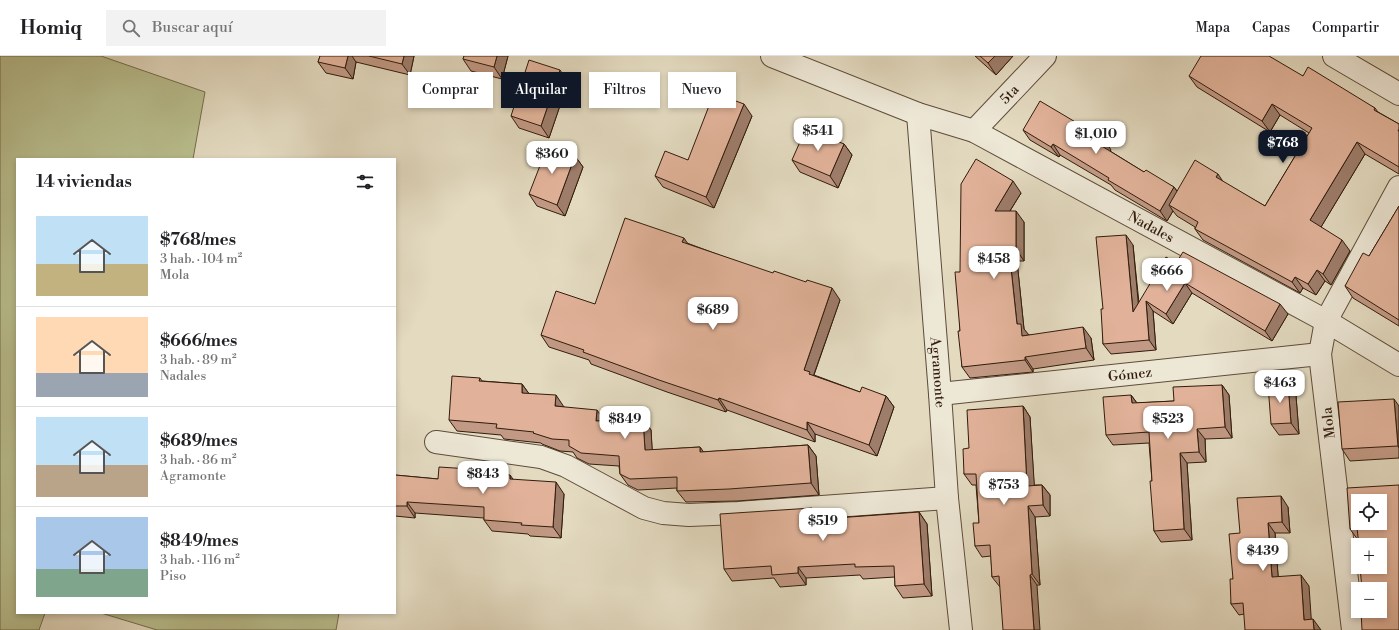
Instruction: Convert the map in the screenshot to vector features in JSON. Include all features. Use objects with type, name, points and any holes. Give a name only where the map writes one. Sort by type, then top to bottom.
[{"type":"street","name":"Nadales","points":[[772,56],[918,114],[974,131],[1326,321],[1399,365]]},
{"type":"street","name":"5ta","points":[[974,131],[1045,56]]},
{"type":"street","points":[[1334,56],[1399,94]]},
{"type":"street","name":"Agramonte","points":[[918,114],[947,498],[961,630]]},
{"type":"street","name":"Mola","points":[[1353,630],[1320,354],[1326,321],[1399,187]]},
{"type":"street","name":"Gómez","points":[[940,394],[1320,354]]},
{"type":"street","points":[[436,442],[541,457],[566,466],[644,508],[689,515],[738,513],[947,498]]},
{"type":"green space","points":[[0,56],[101,56],[205,92],[193,158],[16,158],[16,614],[45,614],[39,630],[0,630]]},
{"type":"green space","points":[[104,614],[339,614],[336,630],[157,630]]},
{"type":"building","points":[[320,56],[348,56],[345,68],[318,62]]},
{"type":"building","points":[[369,56],[404,56],[402,64]]},
{"type":"building","points":[[464,56],[497,56],[494,67],[463,59]]},
{"type":"building","points":[[980,56],[995,56],[988,63]]},
{"type":"building","points":[[1201,56],[1269,56],[1303,76],[1308,67],[1375,108],[1374,110],[1399,124],[1399,167],[1357,142],[1310,220],[1342,240],[1323,274],[1317,270],[1308,284],[1295,277],[1292,282],[1195,229],[1198,222],[1169,205],[1195,160],[1218,174],[1216,177],[1265,206],[1312,128],[1272,104],[1262,121],[1189,76]]},
{"type":"building","points":[[529,60],[560,70],[559,72],[525,72]]},
{"type":"building","points":[[736,101],[744,104],[706,197],[655,176],[665,151],[688,160],[708,108],[736,108]]},
{"type":"building","points":[[1040,101],[1104,139],[1100,145],[1144,172],[1146,170],[1174,187],[1160,211],[1108,180],[1109,178],[1053,144],[1051,147],[1023,130]]},
{"type":"building","points":[[514,108],[547,108],[541,126],[511,116]]},
{"type":"building","points":[[806,128],[844,144],[830,176],[792,160]]},
{"type":"building","points":[[548,145],[575,156],[557,205],[529,194]]},
{"type":"building","points":[[976,159],[1013,181],[995,211],[1016,211],[1016,249],[1009,249],[1017,324],[1021,324],[1022,336],[1083,327],[1086,348],[1025,357],[1025,360],[962,367],[958,331],[960,331],[955,272],[960,272],[961,184]]},
{"type":"building","points":[[1399,206],[1399,320],[1345,286],[1363,253],[1369,256]]},
{"type":"building","points":[[625,218],[684,238],[682,242],[773,273],[774,271],[806,282],[807,280],[832,288],[804,370],[810,372],[809,374],[860,392],[862,387],[886,396],[869,445],[807,422],[807,430],[719,398],[718,400],[659,380],[583,352],[584,350],[541,335],[556,291],[595,304]]},
{"type":"building","points":[[1126,235],[1133,312],[1166,257],[1176,263],[1183,252],[1280,304],[1265,331],[1185,283],[1166,314],[1146,301],[1149,340],[1103,344],[1101,309],[1103,309],[1096,237]]},
{"type":"building","points":[[452,376],[480,378],[479,381],[522,384],[522,393],[556,395],[555,406],[597,410],[596,421],[643,419],[645,450],[700,447],[700,452],[808,445],[811,483],[677,491],[677,477],[630,479],[620,474],[619,456],[581,453],[569,446],[569,440],[552,439],[533,433],[534,432],[496,428],[497,424],[449,420]]},
{"type":"building","points":[[1288,384],[1291,423],[1271,424],[1268,385]]},
{"type":"building","points":[[1222,385],[1225,427],[1197,429],[1199,452],[1180,453],[1184,529],[1154,531],[1150,481],[1152,481],[1149,432],[1106,435],[1103,397],[1131,395],[1132,403],[1174,401],[1173,387]]},
{"type":"building","points":[[1394,399],[1398,446],[1342,449],[1338,402]]},
{"type":"building","points":[[1023,406],[1027,486],[1042,485],[1043,505],[1028,506],[1032,574],[1030,575],[1034,630],[1003,630],[999,576],[992,577],[990,545],[975,546],[973,523],[979,523],[976,474],[964,474],[963,449],[969,448],[967,410]]},
{"type":"building","points":[[439,467],[470,469],[470,472],[510,475],[510,479],[556,482],[553,527],[521,525],[522,523],[484,520],[484,507],[407,502],[407,506],[396,506],[396,475],[438,479]]},
{"type":"building","points":[[1399,485],[1399,630],[1362,630],[1361,618],[1387,618],[1387,582],[1361,582],[1361,574],[1387,574],[1387,538],[1358,538],[1357,530],[1387,530],[1387,494],[1351,494],[1350,529],[1347,488]]},
{"type":"building","points":[[1281,496],[1282,522],[1268,523],[1272,577],[1301,575],[1304,620],[1313,619],[1314,630],[1245,630],[1243,603],[1231,604],[1230,579],[1233,579],[1229,534],[1240,533],[1237,498]]},
{"type":"building","points":[[812,508],[813,517],[836,515],[836,518],[919,512],[924,584],[895,586],[894,566],[855,567],[855,564],[798,567],[798,573],[772,575],[771,566],[724,569],[720,514]]}]
